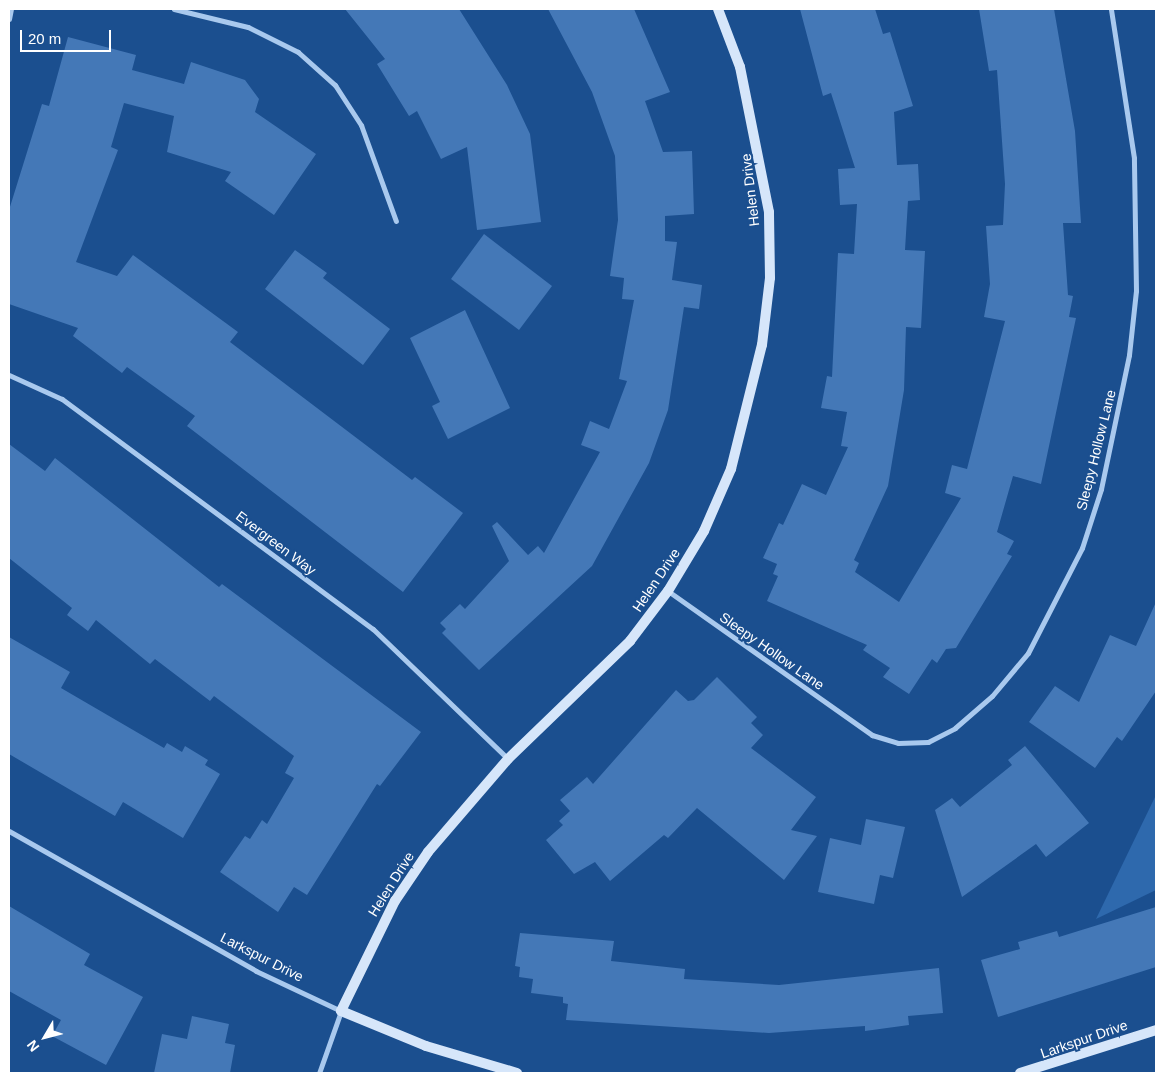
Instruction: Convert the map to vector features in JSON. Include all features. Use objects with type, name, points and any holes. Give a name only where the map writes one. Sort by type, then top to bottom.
[{"type":"street","points":[[9,19],[11,9]]},
{"type":"street","points":[[174,9],[248,26],[298,52],[335,85],[361,125],[396,221]]},
{"type":"street","name":"Helen Drive","points":[[319,1073],[341,1011],[394,900],[462,808],[508,759],[590,683],[668,591],[704,531],[731,469],[750,408],[770,278],[769,212],[758,139],[740,67],[718,9]]},
{"type":"street","name":"Sleepy Hollow Lane","points":[[668,591],[872,736],[898,743],[928,742],[955,728],[992,696],[1028,653],[1058,600],[1084,540],[1103,480],[1129,355],[1136,291],[1134,158],[1111,9]]},
{"type":"street","name":"Evergreen Way","points":[[9,374],[62,399],[373,629],[508,759]]},
{"type":"street","name":"Larkspur Drive","points":[[9,831],[256,971],[341,1011],[426,1046],[517,1073]]},
{"type":"street","name":"Larkspur Drive","points":[[1020,1073],[1038,1071],[1156,1030]]},
{"type":"shaded area","points":[[1156,795],[1156,890],[1096,919]]},
{"type":"building","points":[[345,9],[459,9],[507,85],[530,134],[541,222],[477,230],[467,147],[441,159],[417,111],[409,116],[377,64],[385,59]]},
{"type":"building","points":[[548,9],[634,9],[670,92],[645,101],[663,152],[692,151],[694,214],[665,216],[665,241],[677,242],[672,280],[702,285],[699,309],[684,307],[668,410],[649,463],[592,566],[479,670],[442,633],[446,629],[440,623],[460,604],[465,609],[509,561],[492,526],[497,522],[528,555],[538,546],[544,553],[600,452],[581,445],[590,421],[609,429],[627,381],[619,379],[634,300],[622,299],[624,278],[610,276],[618,220],[615,156],[592,92]]},
{"type":"building","points":[[800,9],[875,9],[883,34],[890,32],[913,106],[894,112],[897,165],[918,164],[920,200],[908,201],[905,250],[925,251],[921,328],[906,327],[904,390],[888,486],[854,560],[859,563],[855,572],[899,602],[961,498],[945,493],[952,465],[967,469],[1005,321],[984,317],[990,284],[986,226],[1003,225],[1005,184],[997,70],[989,71],[979,9],[1054,9],[1075,131],[1081,223],[1063,223],[1068,295],[1073,296],[1069,317],[1076,318],[1041,484],[1013,476],[997,532],[1014,541],[1007,554],[1012,556],[956,648],[946,649],[937,663],[932,659],[909,694],[883,677],[890,668],[863,650],[867,645],[767,601],[778,576],[773,574],[777,564],[763,558],[779,523],[783,525],[802,484],[826,495],[848,447],[841,446],[847,412],[821,408],[827,376],[832,377],[838,253],[854,254],[857,204],[840,205],[838,169],[855,168],[831,93],[823,96]]},
{"type":"building","points":[[68,37],[136,55],[132,70],[184,84],[191,62],[245,80],[259,99],[255,112],[316,154],[274,215],[225,181],[231,172],[167,152],[174,116],[124,103],[111,147],[118,150],[76,262],[117,276],[133,255],[238,332],[230,342],[412,480],[415,477],[463,513],[403,592],[187,426],[195,416],[127,367],[122,373],[73,336],[78,328],[9,304],[9,210],[42,104],[49,106]]},
{"type":"building","points":[[484,234],[552,286],[519,330],[451,279]]},
{"type":"building","points":[[295,250],[327,273],[323,278],[390,329],[363,365],[265,289]]},
{"type":"building","points":[[465,310],[510,408],[448,439],[432,406],[440,402],[410,338]]},
{"type":"building","points":[[9,444],[45,471],[55,458],[219,587],[222,584],[421,732],[380,786],[377,784],[307,895],[294,887],[278,912],[220,872],[245,836],[250,839],[262,820],[267,824],[294,778],[285,773],[294,756],[214,696],[210,701],[155,659],[150,664],[96,620],[88,631],[67,615],[72,608],[9,558]]},
{"type":"building","points":[[1156,602],[1156,691],[1122,741],[1117,737],[1095,768],[1029,722],[1055,686],[1079,702],[1110,635],[1136,646]]},
{"type":"building","points":[[9,637],[70,672],[61,688],[164,748],[167,743],[182,752],[185,746],[208,760],[205,765],[220,774],[183,838],[123,802],[115,816],[9,754]]},
{"type":"building","points":[[717,677],[757,717],[751,723],[763,735],[751,748],[816,797],[791,830],[817,836],[784,880],[697,808],[668,838],[664,835],[610,881],[595,862],[574,874],[546,840],[563,825],[559,821],[570,811],[560,800],[587,777],[593,784],[676,690],[688,701],[694,700]]},
{"type":"building","points":[[1025,746],[1089,823],[1046,857],[1036,844],[962,897],[935,810],[952,798],[960,807],[1012,765],[1008,760]]},
{"type":"building","points":[[866,819],[905,827],[893,878],[880,875],[874,904],[818,892],[830,838],[861,845]]},
{"type":"building","points":[[9,906],[90,954],[84,965],[143,997],[106,1065],[52,1036],[61,1020],[9,991]]},
{"type":"building","points":[[1156,907],[1156,967],[998,1017],[981,960],[1020,949],[1018,942],[1057,931],[1059,937]]},
{"type":"building","points":[[520,933],[614,941],[611,961],[685,969],[684,979],[779,985],[939,968],[943,1013],[908,1016],[909,1025],[865,1031],[865,1026],[769,1033],[566,1020],[568,1004],[563,1003],[563,997],[531,993],[533,979],[519,977],[520,967],[515,966]]},
{"type":"building","points":[[192,1016],[229,1024],[225,1043],[235,1045],[230,1073],[154,1073],[162,1034],[187,1039]]}]
